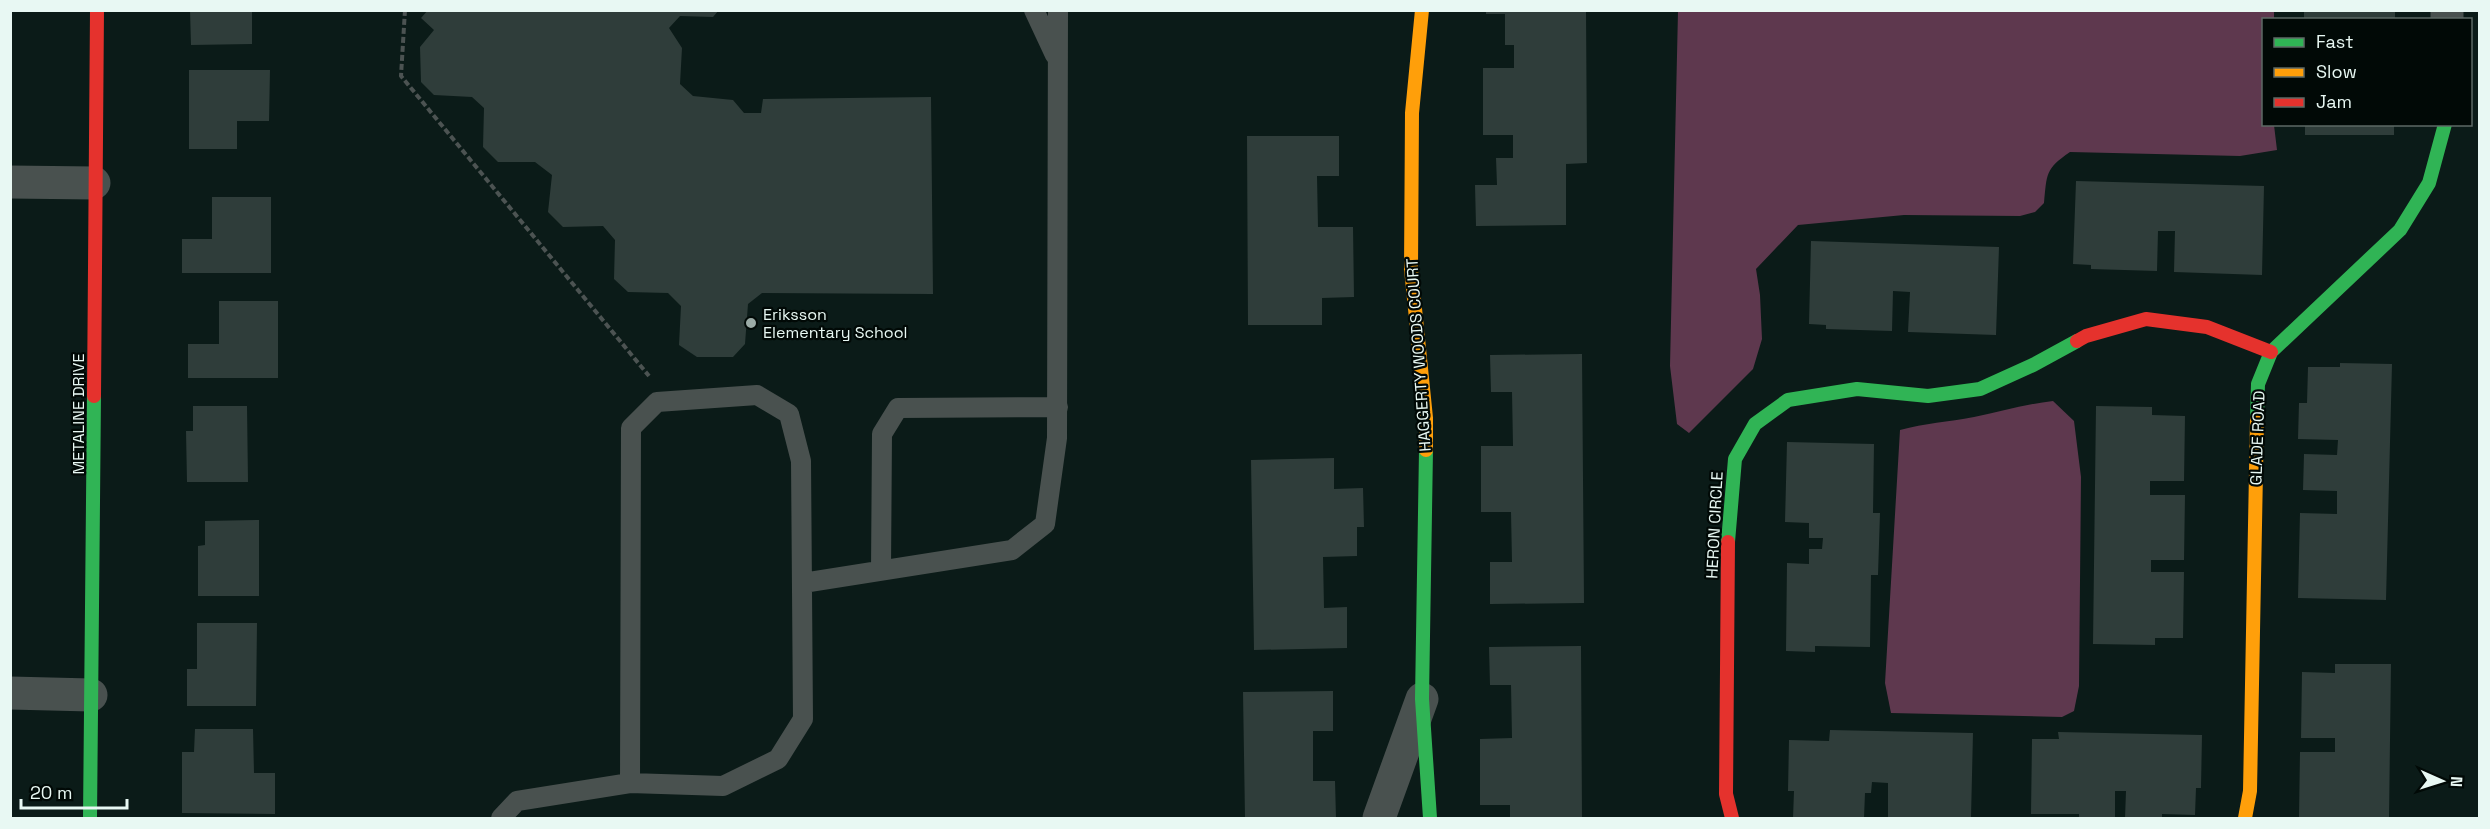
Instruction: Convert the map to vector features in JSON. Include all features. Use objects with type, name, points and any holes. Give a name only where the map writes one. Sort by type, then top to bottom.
[{"type":"street","name":"METALINE DRIVE","points":[[90,819],[97,10]]},
{"type":"street","name":"HAGGERTY WOODS COURT","points":[[1422,10],[1412,113],[1411,258],[1426,418],[1422,699],[1430,819]]},
{"type":"street","name":"GLADE ROAD","points":[[2245,819],[2250,790],[2258,384],[2271,352],[2400,230],[2429,183],[2444,126]]},
{"type":"street","points":[[10,182],[94,183]]},
{"type":"street","name":"HERON CIRCLE","points":[[1732,819],[1726,794],[1728,521],[1735,459],[1755,424],[1788,400],[1857,389],[1928,396],[1980,389],[2033,365],[2086,336],[2146,319],[2206,327],[2271,352]]},
{"type":"street","points":[[10,693],[91,695]]},
{"type":"street","name":"HAGGERTY WOODS COURT","points":[[1379,819],[1422,699]]},
{"type":"lane","points":[[1034,10],[1058,60]]},
{"type":"lane","points":[[803,583],[1012,550],[1045,524],[1058,438],[1058,10]]},
{"type":"lane","points":[[501,819],[517,801],[630,783],[723,786],[778,759],[803,719],[801,461],[789,414],[756,395],[657,402],[631,428],[630,783]]},
{"type":"lane","points":[[881,570],[882,434],[898,408],[1058,407]]},
{"type":"path","points":[[405,10],[401,76],[649,376],[657,402]]},
{"type":"shaded area","points":[[1678,11],[2274,11],[2274,18],[2262,18],[2262,126],[2274,126],[2277,150],[2240,156],[2070,152],[2056,163],[2049,173],[2044,203],[2035,212],[2020,216],[1904,215],[1798,225],[1756,269],[1762,339],[1753,369],[1689,433],[1677,424],[1670,366]]},
{"type":"shaded area","points":[[2053,401],[2074,421],[2081,477],[2079,686],[2074,711],[2062,717],[1891,713],[1885,683],[1900,430]]},
{"type":"building","points":[[190,10],[252,10],[252,44],[191,45]]},
{"type":"building","name":"Eriksson Elementary School","points":[[428,10],[719,10],[713,17],[680,16],[669,28],[682,48],[680,84],[693,96],[733,100],[744,113],[761,113],[763,99],[931,97],[933,294],[762,293],[748,304],[745,344],[733,357],[697,357],[679,345],[681,306],[668,293],[628,292],[614,279],[615,240],[603,226],[563,227],[548,212],[552,175],[535,162],[498,162],[483,147],[484,108],[472,97],[434,95],[421,82],[420,47],[434,30],[421,18]]},
{"type":"building","points":[[1486,10],[1586,10],[1587,163],[1566,164],[1566,225],[1476,226],[1475,185],[1497,185],[1496,158],[1513,158],[1513,135],[1483,135],[1483,68],[1514,68],[1514,45],[1505,45],[1505,14],[1486,14]]},
{"type":"building","points":[[2304,10],[2395,10],[2395,18],[2304,18]]},
{"type":"building","points":[[189,70],[270,70],[269,121],[237,121],[237,149],[189,149]]},
{"type":"building","points":[[2305,126],[2394,126],[2394,135],[2305,135]]},
{"type":"building","points":[[1247,136],[1339,136],[1339,176],[1317,176],[1318,227],[1353,227],[1354,297],[1322,298],[1322,325],[1248,325]]},
{"type":"building","points":[[2076,181],[2264,186],[2262,275],[2174,272],[2175,231],[2158,231],[2157,271],[2091,269],[2091,265],[2073,264]]},
{"type":"building","points":[[212,197],[271,197],[271,273],[182,273],[182,239],[212,239]]},
{"type":"building","points":[[1811,241],[1999,247],[1996,335],[1908,332],[1910,292],[1893,291],[1892,331],[1826,329],[1826,325],[1809,324]]},
{"type":"building","points":[[219,301],[278,301],[278,378],[188,378],[188,344],[219,344]]},
{"type":"building","points":[[1582,354],[1584,603],[1490,604],[1490,562],[1512,562],[1511,512],[1481,512],[1481,446],[1513,446],[1512,392],[1491,392],[1490,355]]},
{"type":"building","points":[[2340,363],[2392,364],[2386,600],[2298,598],[2300,513],[2337,514],[2337,491],[2303,490],[2304,454],[2337,455],[2338,440],[2298,439],[2299,403],[2307,403],[2308,367],[2340,367]]},
{"type":"building","points":[[193,406],[247,406],[248,482],[187,482],[186,431],[193,431]]},
{"type":"building","points":[[2096,406],[2152,407],[2152,415],[2185,416],[2184,481],[2150,481],[2150,495],[2185,495],[2184,560],[2151,560],[2151,572],[2184,572],[2183,638],[2155,638],[2155,645],[2093,644]]},
{"type":"building","points":[[1787,442],[1874,444],[1873,513],[1880,513],[1878,575],[1871,575],[1870,647],[1815,646],[1815,652],[1786,651],[1787,563],[1809,564],[1809,549],[1822,549],[1823,538],[1809,538],[1809,523],[1785,522]]},
{"type":"building","points":[[1334,458],[1334,489],[1363,488],[1364,527],[1357,527],[1357,556],[1323,557],[1324,608],[1347,607],[1347,648],[1254,650],[1251,460]]},
{"type":"building","points":[[259,520],[259,596],[198,596],[198,546],[205,545],[205,521]]},
{"type":"building","points":[[197,623],[257,623],[256,706],[187,706],[187,669],[197,669]]},
{"type":"building","points":[[1581,646],[1582,818],[1510,818],[1510,805],[1480,805],[1480,739],[1512,738],[1511,685],[1490,685],[1489,647]]},
{"type":"building","points":[[2335,664],[2391,664],[2389,818],[2299,817],[2300,752],[2335,752],[2335,738],[2301,738],[2302,672],[2335,673]]},
{"type":"building","points":[[1333,691],[1333,731],[1313,731],[1313,781],[1335,781],[1336,818],[1245,818],[1243,692]]},
{"type":"building","points":[[195,729],[253,729],[254,773],[275,773],[275,814],[182,813],[182,752],[194,752]]},
{"type":"building","points":[[1830,730],[1973,733],[1971,818],[1888,818],[1888,783],[1872,782],[1871,793],[1865,793],[1864,818],[1793,818],[1794,791],[1788,791],[1789,740],[1829,741]]},
{"type":"building","points":[[2058,732],[2202,735],[2201,788],[2196,788],[2195,815],[2162,814],[2162,818],[2125,818],[2126,791],[2115,791],[2115,818],[2079,818],[2079,814],[2031,814],[2032,739],[2059,739]]},
{"type":"traffic: fast","points":[[2257,419],[2258,384],[2271,352],[2400,230],[2429,183],[2444,126]]},
{"type":"traffic: fast","points":[[1728,542],[1735,459],[1755,424],[1788,400],[1857,389],[1928,396],[1980,389],[2033,365],[2077,341]]},
{"type":"traffic: fast","points":[[90,818],[94,396]]},
{"type":"traffic: fast","points":[[1426,450],[1422,699],[1430,818]]},
{"type":"traffic: slow","points":[[1422,10],[1412,113],[1411,269],[1426,418],[1426,450]]},
{"type":"traffic: slow","points":[[2245,818],[2250,791],[2257,419]]},
{"type":"traffic: jam","points":[[94,396],[97,10]]},
{"type":"traffic: jam","points":[[2077,341],[2086,336],[2146,319],[2207,327],[2271,352]]},
{"type":"traffic: jam","points":[[1728,542],[1726,794],[1732,818]]},
{"type":"place","name":"Eriksson Elementary School","points":[[751,323]]}]
